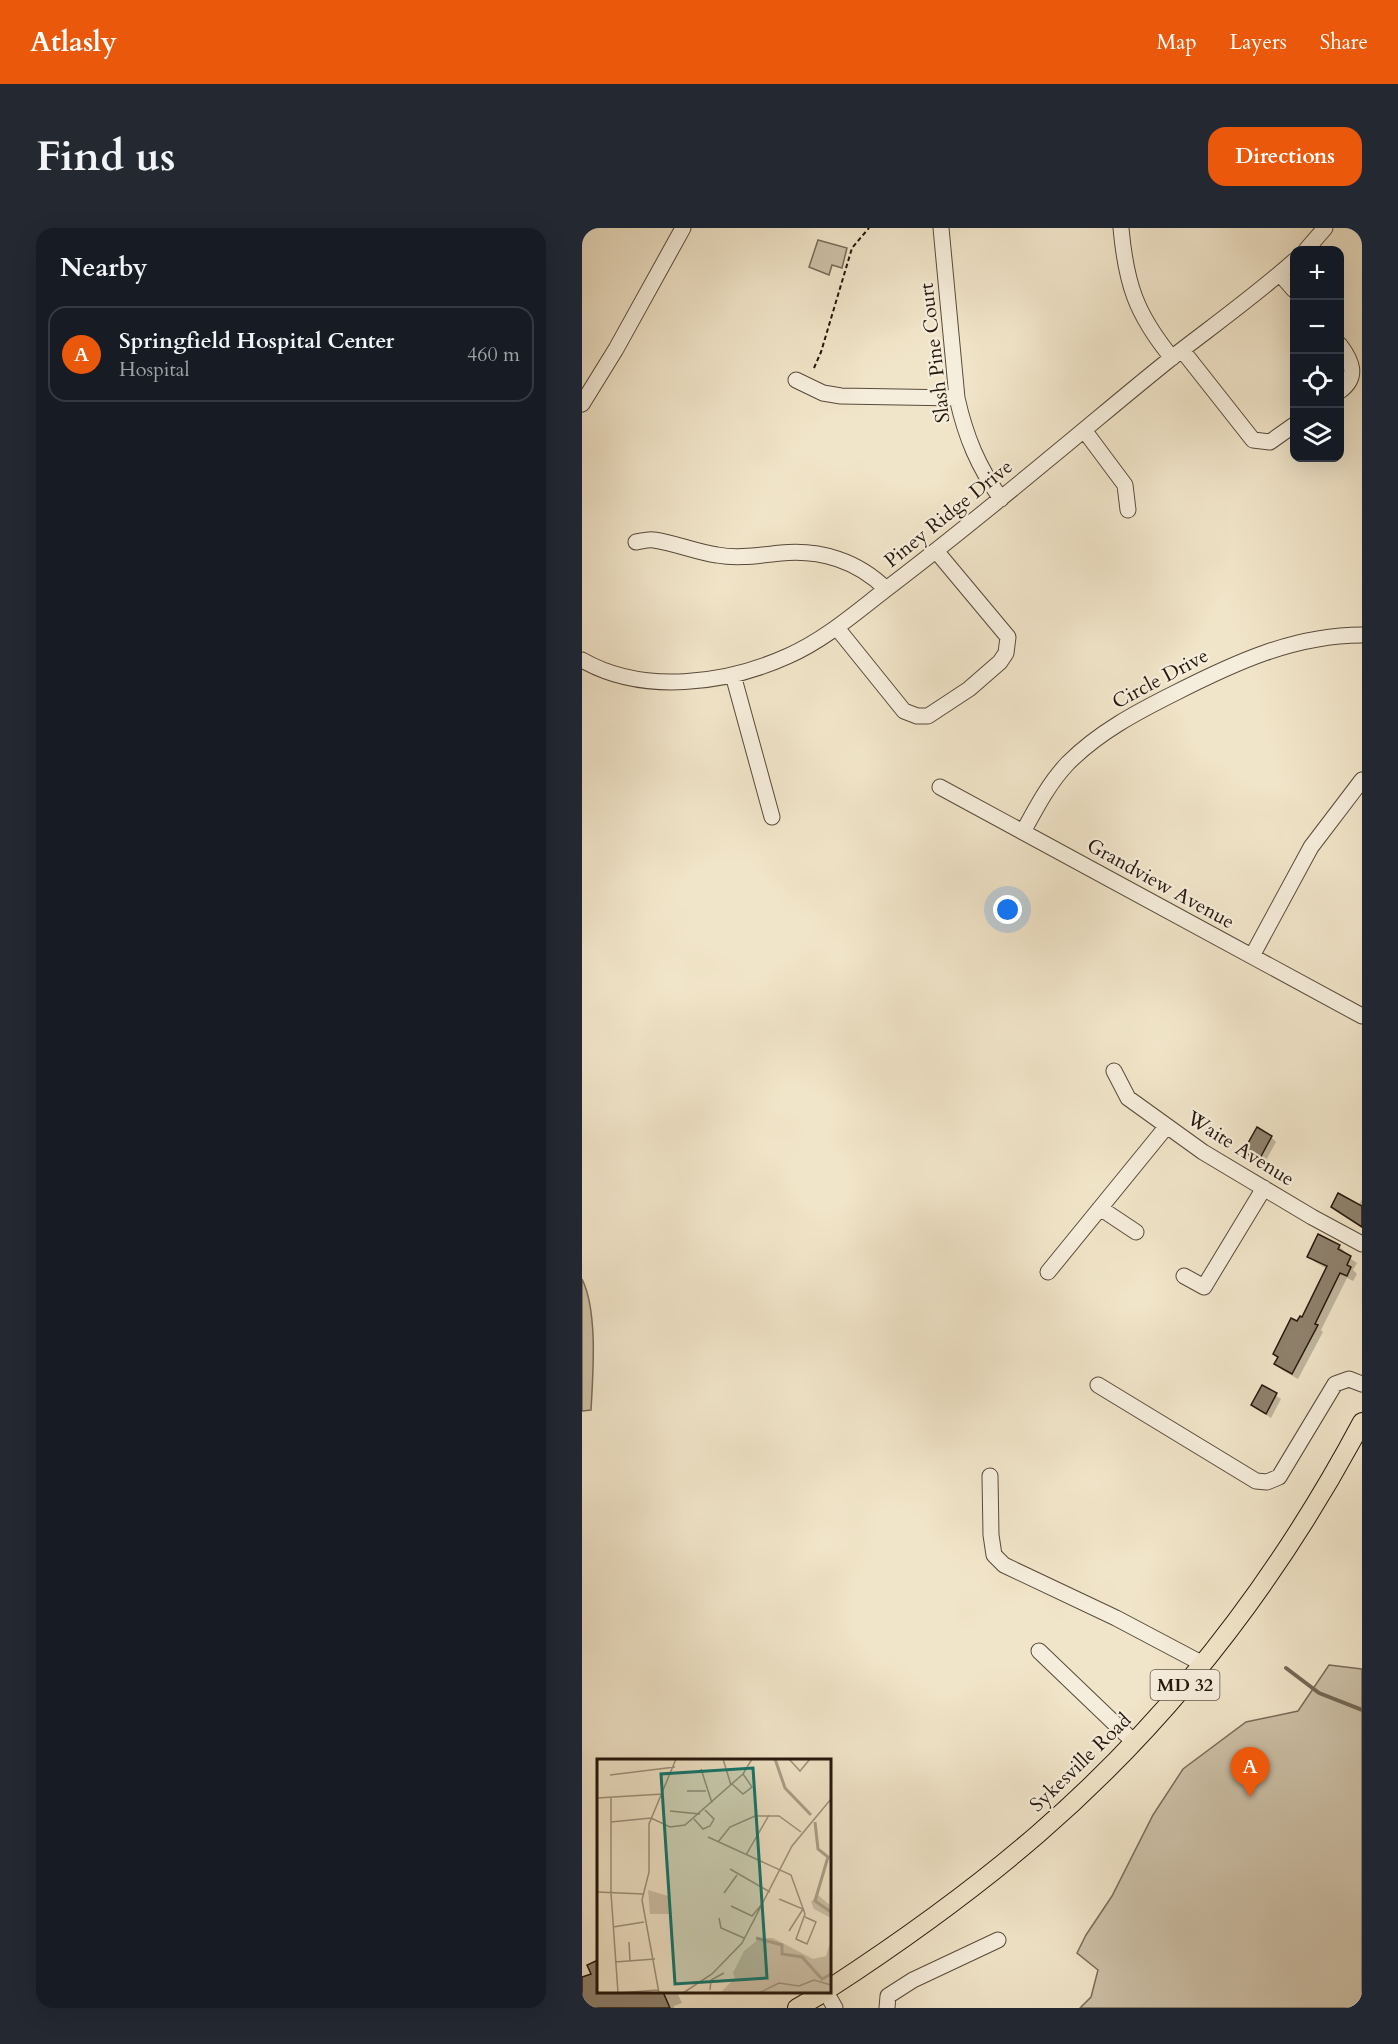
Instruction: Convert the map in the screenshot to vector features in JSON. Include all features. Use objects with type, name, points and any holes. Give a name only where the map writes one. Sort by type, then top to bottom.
[{"type":"main road","name":"Sykesville Road","points":[[831,1987],[900,1941],[1003,1863],[1063,1812],[1134,1742],[1203,1664],[1244,1612],[1284,1554],[1334,1474],[1362,1422]]},
{"type":"main road","points":[[797,2008],[823,1993]]},
{"type":"street","points":[[584,399],[616,350],[683,228]]},
{"type":"street","name":"Slash Pine Court","points":[[941,228],[957,398],[971,448],[983,473],[1001,499]]},
{"type":"street","points":[[1121,228],[1125,261],[1134,300],[1154,336],[1177,354],[1254,440],[1270,442],[1290,428]]},
{"type":"street","points":[[1309,246],[1325,228]]},
{"type":"street","name":"Piney Ridge Drive","points":[[582,660],[594,667],[656,681],[696,682],[753,670],[789,656],[837,628],[937,552],[1177,354],[1290,265]]},
{"type":"street","points":[[1280,274],[1290,285]]},
{"type":"street","points":[[1344,350],[1351,364],[1350,379],[1344,388]]},
{"type":"street","points":[[796,380],[823,393],[841,396],[957,398]]},
{"type":"street","points":[[1084,430],[1125,485],[1128,510]]},
{"type":"street","points":[[636,542],[653,540],[718,556],[740,557],[798,552],[816,554],[836,558],[860,569],[875,578],[886,590]]},
{"type":"street","points":[[837,628],[896,702],[909,714],[928,716],[969,689],[1000,662],[1006,653],[1008,637],[937,552]]},
{"type":"street","name":"Circle Drive","points":[[1023,832],[1048,788],[1069,762],[1135,713],[1218,670],[1270,650],[1323,638],[1362,634]]},
{"type":"street","points":[[733,675],[772,817]]},
{"type":"street","points":[[1252,957],[1311,847],[1362,780]]},
{"type":"street","name":"Grandview Avenue","points":[[940,787],[1362,1016]]},
{"type":"street","name":"Waite Avenue","points":[[1114,1071],[1128,1098],[1203,1152],[1362,1244]]},
{"type":"street","points":[[1048,1272],[1167,1126]]},
{"type":"street","points":[[1184,1276],[1204,1287],[1264,1188]]},
{"type":"street","points":[[1100,1208],[1136,1232]]},
{"type":"street","points":[[1098,1385],[1256,1481],[1267,1482],[1279,1477],[1335,1384],[1349,1379],[1362,1384]]},
{"type":"street","points":[[990,1476],[991,1535],[994,1555],[1004,1565],[1116,1618],[1203,1664]]},
{"type":"street","points":[[1040,1652],[1134,1742]]},
{"type":"street","points":[[886,2008],[888,1996],[913,1980],[998,1940]]},
{"type":"street","points":[[826,1993],[834,2008]]},
{"type":"path","points":[[814,368],[821,352],[852,248],[868,228]]},
{"type":"shaded area","points":[[818,240],[847,248],[842,268],[832,265],[829,275],[809,267]]},
{"type":"shaded area","points":[[582,1279],[590,1308],[593,1361],[591,1410],[582,1411]]},
{"type":"shaded area","points":[[1329,1665],[1362,1669],[1362,2008],[1080,2008],[1091,1997],[1098,1970],[1077,1953],[1112,1896],[1153,1815],[1183,1769],[1246,1722],[1298,1711]]},
{"type":"building","points":[[1257,1127],[1272,1136],[1259,1160],[1243,1152]]},
{"type":"building","points":[[1338,1193],[1362,1206],[1362,1227],[1331,1207]]},
{"type":"building","points":[[1318,1234],[1340,1245],[1338,1249],[1351,1256],[1347,1265],[1351,1267],[1347,1276],[1340,1273],[1315,1324],[1318,1325],[1292,1374],[1274,1364],[1278,1357],[1273,1354],[1291,1318],[1297,1321],[1300,1316],[1302,1317],[1327,1266],[1307,1257]]},
{"type":"building","points":[[1262,1385],[1277,1393],[1266,1414],[1251,1405]]},
{"type":"building","points":[[597,1960],[597,1993],[663,1993],[670,2008],[582,2008],[582,1977],[591,1974],[587,1965]]},
{"type":"waterway","points":[[1286,1668],[1319,1693],[1362,1710]]},
{"type":"place","name":"Springfield Hospital Center","points":[[1250,1797]]}]
